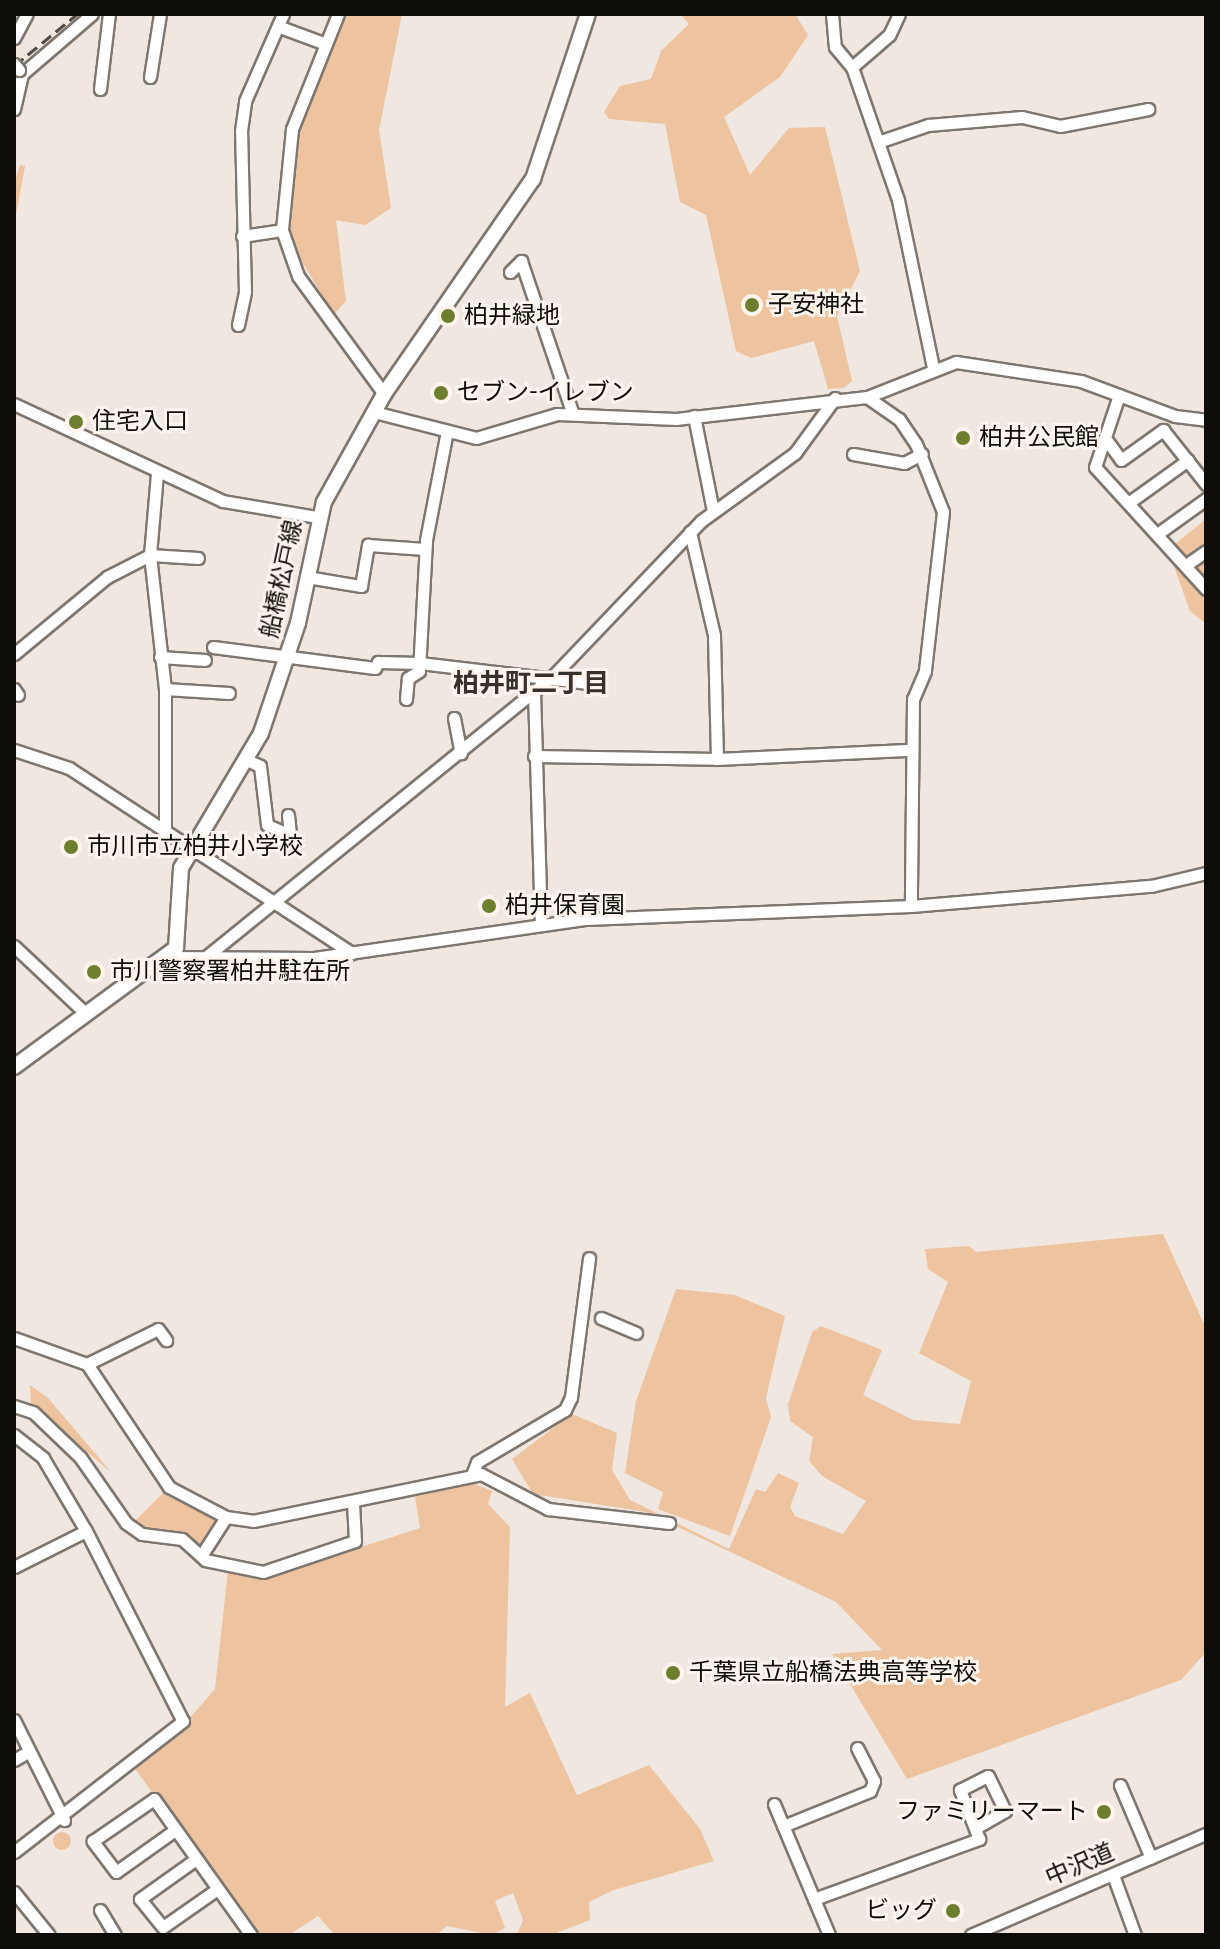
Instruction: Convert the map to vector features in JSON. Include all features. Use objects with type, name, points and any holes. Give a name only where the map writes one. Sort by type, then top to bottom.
[{"type":"main road","name":"船橋松戸線","points":[[166,957],[181,935],[178,882],[189,850],[249,761],[288,655],[307,577],[317,517],[384,394],[533,179],[588,14]]},
{"type":"main road","points":[[14,1067],[84,1012],[166,957]]},
{"type":"street","points":[[14,38],[27,14]]},
{"type":"street","points":[[100,89],[109,14]]},
{"type":"street","points":[[150,77],[160,14]]},
{"type":"street","points":[[238,325],[245,292],[242,236],[245,101],[280,27],[283,14]]},
{"type":"street","points":[[338,14],[292,129],[282,230],[298,276],[384,394]]},
{"type":"street","points":[[832,14],[835,47],[852,67],[881,141],[933,368]]},
{"type":"street","points":[[852,67],[889,35],[899,14]]},
{"type":"street","points":[[14,109],[18,69],[84,16]]},
{"type":"street","points":[[280,27],[326,44]]},
{"type":"street","points":[[881,141],[928,125],[1022,117],[1060,126],[1148,109]]},
{"type":"street","points":[[242,236],[282,230]]},
{"type":"street","points":[[510,272],[521,261],[572,412]]},
{"type":"street","points":[[374,412],[446,436],[494,435],[572,412],[694,416],[835,398],[867,397],[933,368],[966,362],[1119,395],[1206,420]]},
{"type":"street","points":[[1119,395],[1095,467],[1160,532],[1206,589]]},
{"type":"street","points":[[867,397],[899,419],[922,454],[943,512],[911,750],[911,906]]},
{"type":"street","points":[[206,956],[280,900],[553,676],[690,532],[713,511],[795,453],[835,398]]},
{"type":"street","points":[[14,404],[157,474],[252,510],[317,517]]},
{"type":"street","points":[[694,416],[713,511]]},
{"type":"street","points":[[1105,438],[1121,460],[1163,430],[1206,484]]},
{"type":"street","points":[[406,699],[420,663],[425,549],[446,436]]},
{"type":"street","points":[[853,454],[904,463],[922,454]]},
{"type":"street","points":[[1131,501],[1188,460]]},
{"type":"street","points":[[157,474],[150,555],[165,689],[165,834]]},
{"type":"street","points":[[1160,532],[1206,499]]},
{"type":"street","points":[[690,532],[714,635],[717,759]]},
{"type":"street","points":[[307,577],[361,586],[368,545],[425,549]]},
{"type":"street","points":[[1186,565],[1206,551]]},
{"type":"street","points":[[14,654],[107,577],[150,555],[198,558]]},
{"type":"street","points":[[213,647],[375,668],[378,662],[420,663],[553,676],[588,683]]},
{"type":"street","points":[[160,657],[205,660]]},
{"type":"street","points":[[165,689],[229,693]]},
{"type":"street","points":[[534,691],[541,925]]},
{"type":"street","points":[[454,718],[461,753]]},
{"type":"street","points":[[14,750],[69,768],[189,850],[280,900],[352,953]]},
{"type":"street","points":[[534,756],[717,759],[911,750]]},
{"type":"street","points":[[249,761],[260,766],[267,825],[291,839],[288,815]]},
{"type":"street","points":[[166,957],[352,953],[541,925],[911,906],[1151,886],[1206,873]]},
{"type":"street","points":[[14,946],[84,1012]]},
{"type":"street","points":[[472,1475],[477,1462],[565,1410],[571,1397],[589,1258]]},
{"type":"street","points":[[601,1318],[636,1333]]},
{"type":"street","points":[[87,1364],[158,1329],[166,1340]]},
{"type":"street","points":[[14,1338],[87,1364],[169,1487],[226,1517],[253,1521],[353,1503],[472,1475],[511,1485],[519,1499],[548,1509],[669,1523]]},
{"type":"street","points":[[14,1406],[33,1412],[80,1457],[126,1523],[142,1534],[182,1539],[201,1556],[263,1572],[355,1541],[353,1503]]},
{"type":"street","points":[[14,1435],[43,1458],[86,1531],[183,1721],[64,1820],[14,1852]]},
{"type":"street","points":[[201,1556],[226,1517]]},
{"type":"street","points":[[14,1567],[86,1531]]},
{"type":"street","points":[[14,1720],[64,1820]]},
{"type":"street","points":[[783,1826],[870,1791],[874,1781],[857,1748]]},
{"type":"street","points":[[14,1760],[28,1752]]},
{"type":"street","points":[[814,1899],[979,1839],[977,1827],[960,1790],[988,1776],[1005,1811],[977,1827]]},
{"type":"street","points":[[1120,1785],[1151,1858]]},
{"type":"street","points":[[175,1830],[116,1872],[93,1841],[154,1799],[251,1935]]},
{"type":"street","points":[[774,1804],[829,1935]]},
{"type":"street","name":"中沢道","points":[[971,1935],[1206,1834]]},
{"type":"street","points":[[196,1859],[140,1899],[163,1927],[216,1890]]},
{"type":"street","points":[[1113,1875],[1135,1935]]},
{"type":"street","points":[[14,1892],[49,1935]]},
{"type":"street","points":[[100,1910],[115,1935]]},
{"type":"shaded area","points":[[346,14],[402,14],[379,130],[391,208],[365,225],[336,220],[346,301],[334,314],[291,244],[291,209],[300,120]]},
{"type":"shaded area","points":[[680,14],[795,14],[808,35],[780,77],[724,117],[750,175],[789,128],[825,127],[860,271],[837,316],[852,381],[844,388],[828,389],[814,341],[751,358],[736,351],[706,215],[680,202],[665,124],[609,119],[604,112],[620,86],[651,79],[661,51],[689,24]]},
{"type":"shaded area","points":[[20,165],[25,166],[14,226],[14,183]]},
{"type":"shaded area","points":[[1206,519],[1206,624],[1190,611],[1168,550]]},
{"type":"shaded area","points":[[1163,1234],[1206,1328],[1206,1652],[1181,1680],[907,1779],[832,1654],[882,1650],[836,1602],[646,1512],[533,1494],[512,1459],[572,1414],[617,1433],[612,1470],[630,1500],[729,1549],[756,1489],[765,1492],[778,1473],[799,1483],[790,1507],[795,1516],[843,1534],[866,1501],[822,1476],[809,1461],[813,1437],[790,1421],[788,1404],[812,1332],[821,1326],[882,1350],[863,1395],[913,1420],[960,1424],[971,1381],[919,1353],[948,1282],[928,1269],[925,1249],[969,1246],[976,1252]]},
{"type":"shaded area","points":[[676,1289],[735,1295],[785,1316],[766,1398],[771,1417],[730,1536],[658,1509],[663,1492],[625,1473],[636,1401]]},
{"type":"shaded area","points":[[30,1385],[48,1398],[112,1473],[31,1405]]},
{"type":"shaded area","points":[[470,1482],[492,1491],[488,1504],[510,1527],[505,1707],[530,1693],[577,1795],[649,1765],[700,1829],[714,1861],[614,1890],[589,1902],[590,1920],[551,1935],[517,1935],[523,1920],[513,1893],[495,1901],[505,1928],[492,1935],[447,1926],[436,1935],[335,1935],[318,1916],[289,1935],[255,1935],[131,1763],[186,1722],[215,1689],[228,1570],[265,1578],[420,1528],[415,1497]]},
{"type":"shaded area","points":[[166,1490],[217,1518],[201,1547],[134,1522]]},
{"type":"shaded area","points":[[58,1832],[66,1832],[71,1841],[69,1848],[58,1850],[53,1845],[53,1837]]},
{"type":"railway","points":[[14,66],[77,14]]},
{"type":"place","name":"子安神社","points":[[752,305]]},
{"type":"place","name":"柏井緑地","points":[[448,316]]},
{"type":"place","name":"セブン-イレブン","points":[[441,393]]},
{"type":"place","name":"住宅入口","points":[[76,422]]},
{"type":"place","name":"柏井公民館","points":[[963,438]]},
{"type":"place","name":"市川市立柏井小学校","points":[[71,847]]},
{"type":"place","name":"柏井保育園","points":[[489,906]]},
{"type":"place","name":"市川警察署柏井駐在所","points":[[94,972]]},
{"type":"place","name":"千葉県立船橋法典高等学校","points":[[673,1673]]},
{"type":"place","name":"ファミリーマート","points":[[1104,1812]]},
{"type":"place","name":"ビッグ","points":[[953,1911]]},
{"type":"district","name":"柏井町二丁目","points":[[531,684]]}]
